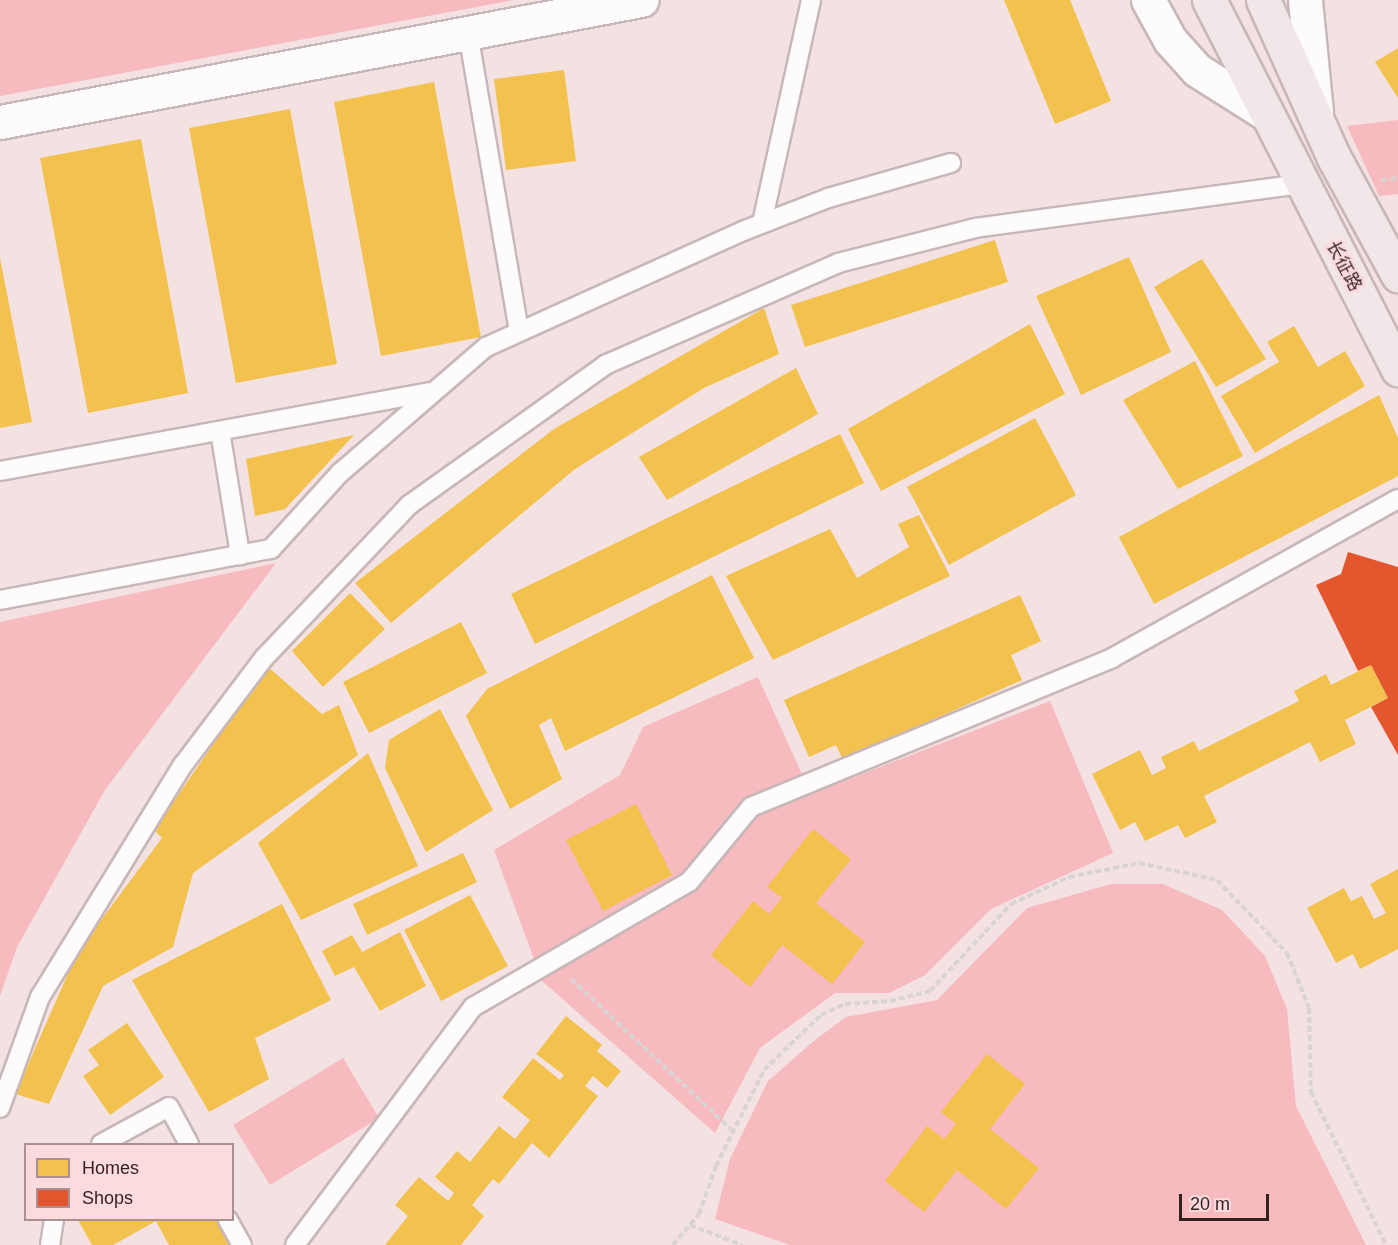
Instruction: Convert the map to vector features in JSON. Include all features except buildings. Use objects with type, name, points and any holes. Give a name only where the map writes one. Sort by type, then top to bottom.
[{"type":"main road","points":[[1263,0],[1316,118],[1398,275]]},
{"type":"main road","name":"长征路","points":[[1213,9],[1295,173],[1398,369]]},
{"type":"street","points":[[0,122],[641,0]]},
{"type":"street","points":[[1148,0],[1170,40],[1197,70],[1265,113]]},
{"type":"street","points":[[1305,0],[1316,118]]},
{"type":"lane","points":[[762,223],[811,0]]},
{"type":"lane","points":[[468,33],[519,331]]},
{"type":"lane","points":[[0,600],[271,549],[340,473],[430,392],[486,347],[762,223],[951,163]]},
{"type":"lane","points":[[0,1108],[40,997],[183,765],[264,658],[409,505],[605,365],[838,263],[975,228],[1295,173]]},
{"type":"lane","points":[[0,471],[430,392]]},
{"type":"lane","points":[[220,431],[240,555]]},
{"type":"lane","points":[[295,1245],[473,1007],[689,882],[751,807],[1112,658],[1398,500]]},
{"type":"lane","points":[[102,1143],[169,1107],[188,1143]]},
{"type":"lane","points":[[50,1245],[54,1221]]},
{"type":"lane","points":[[229,1221],[242,1245]]},
{"type":"path","points":[[673,1245],[690,1225],[732,1130],[764,1070],[821,1015],[845,1004],[890,1001],[930,991],[1011,904],[1069,877],[1139,863],[1217,880],[1287,952],[1309,1008],[1311,1092],[1386,1245]]},
{"type":"path","points":[[552,962],[732,1130]]},
{"type":"path","points":[[690,1225],[742,1245]]},
{"type":"shaded area","points":[[0,0],[514,0],[0,96]]},
{"type":"shaded area","points":[[1398,120],[1398,194],[1379,196],[1347,126]]},
{"type":"shaded area","points":[[276,563],[105,790],[17,947],[0,996],[0,622]]},
{"type":"shaded area","points":[[758,677],[811,794],[1050,701],[1113,853],[991,909],[925,975],[889,993],[835,993],[760,1048],[715,1133],[542,981],[494,850],[620,775],[643,727]]},
{"type":"shaded area","points":[[1111,884],[1163,884],[1222,910],[1265,956],[1287,1009],[1296,1106],[1366,1245],[790,1245],[715,1219],[730,1159],[768,1081],[815,1040],[846,1017],[937,1000],[1027,908]]},
{"type":"shaded area","points":[[343,1058],[379,1118],[270,1185],[233,1125]]}]
